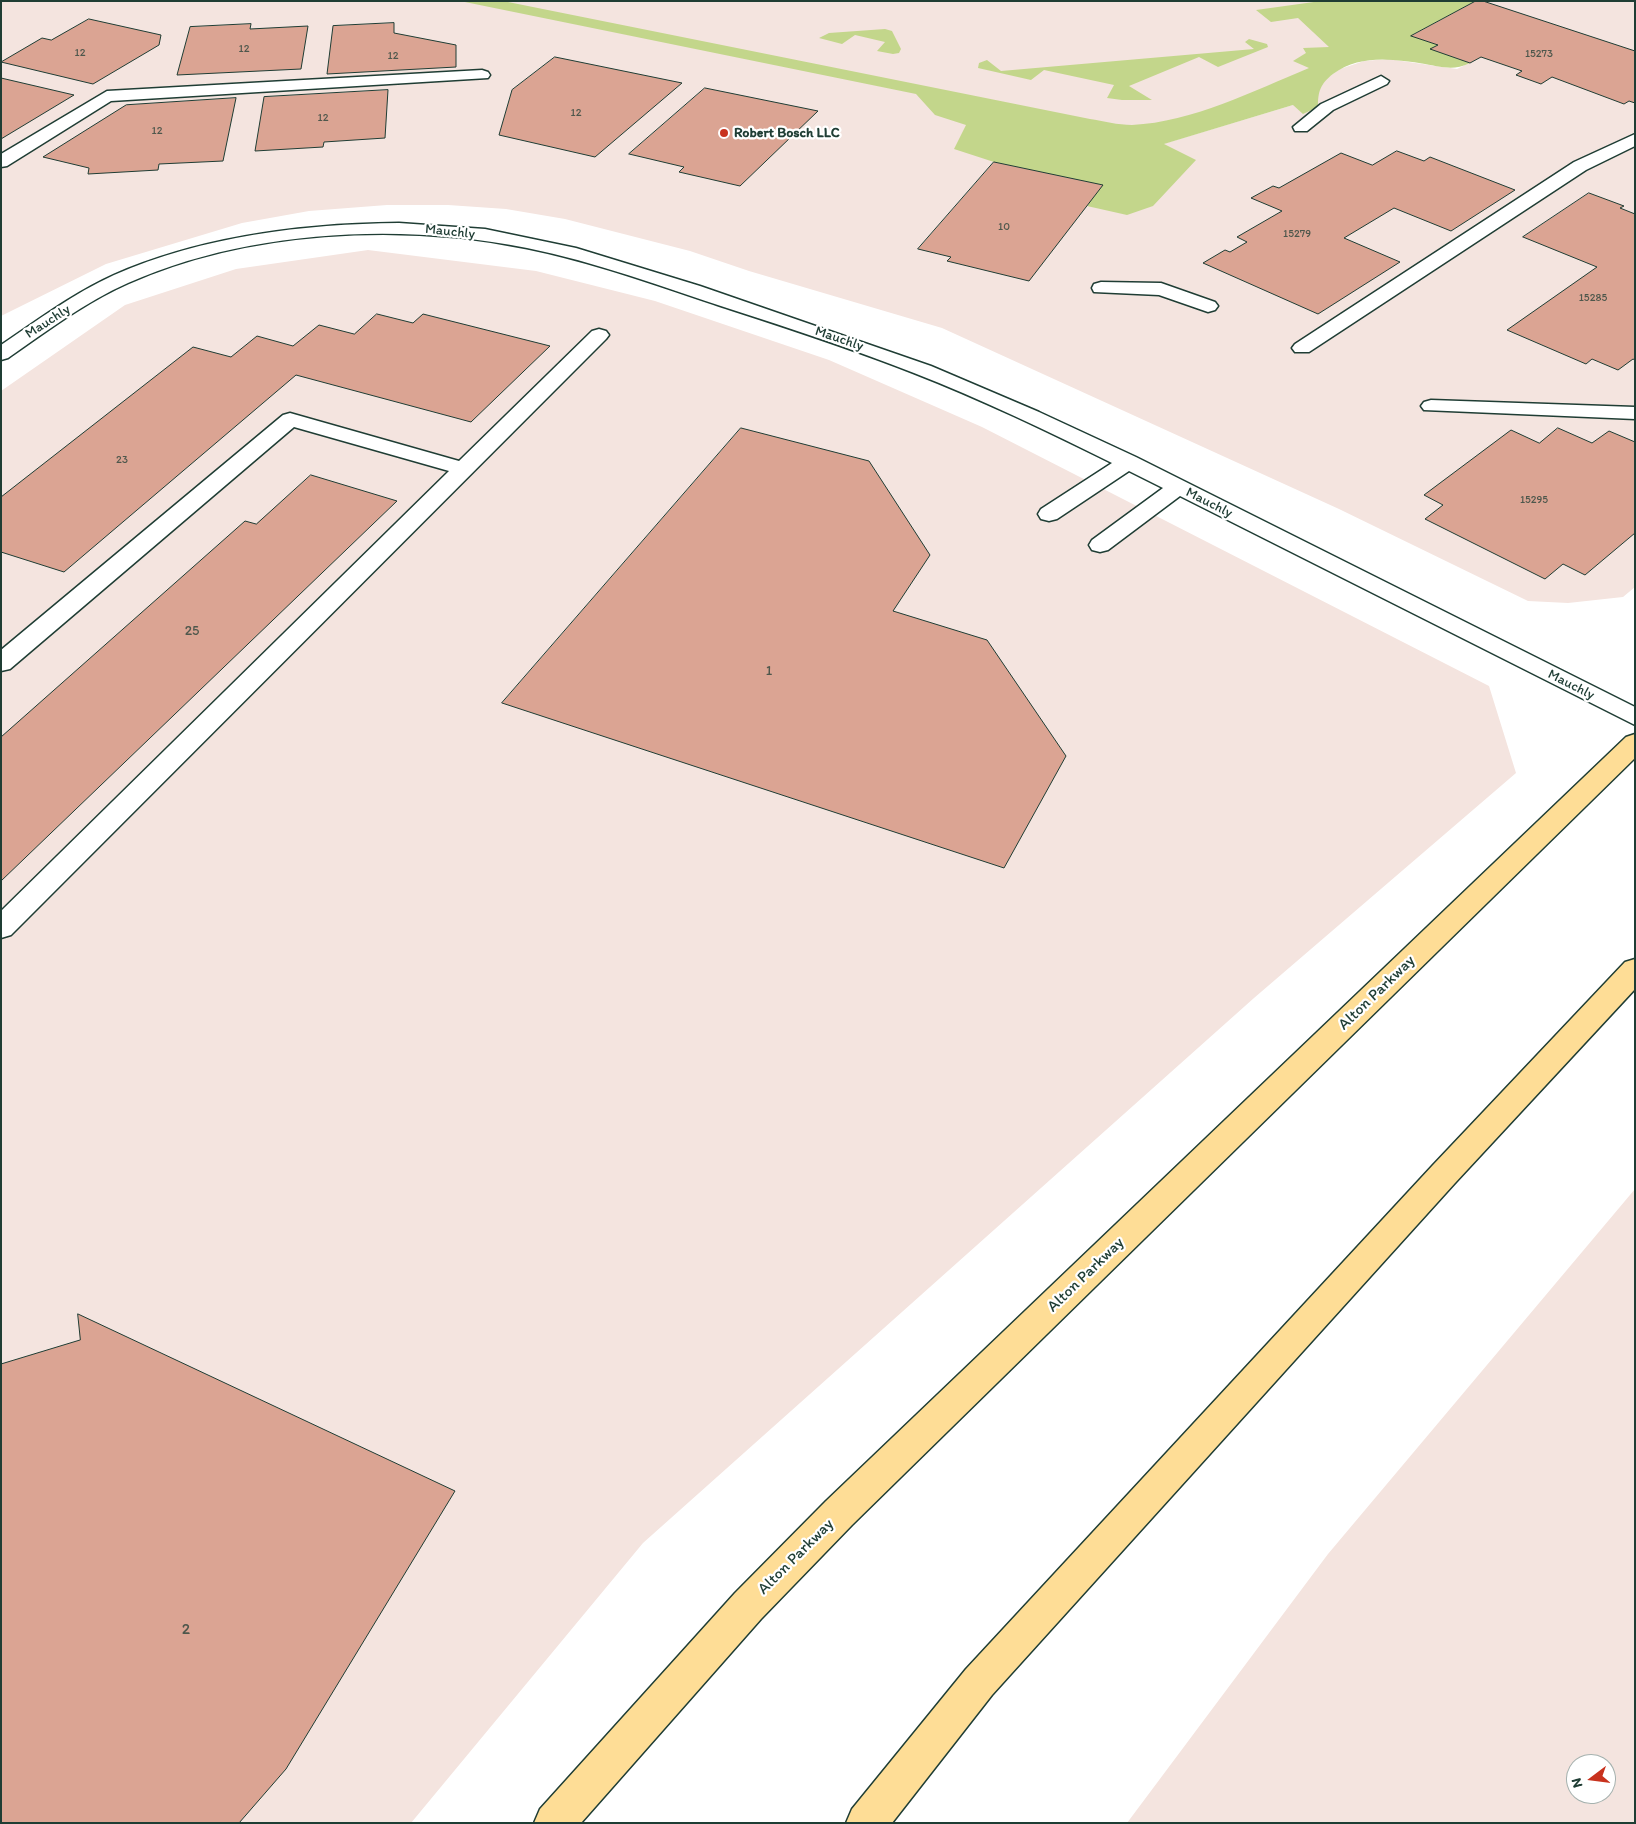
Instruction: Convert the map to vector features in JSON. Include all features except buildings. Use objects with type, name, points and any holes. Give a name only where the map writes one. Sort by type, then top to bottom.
[{"type":"main road","name":"Alton Parkway","points":[[554,1823],[748,1606],[839,1513],[1635,743]]},
{"type":"main road","points":[[866,1823],[985,1675],[1437,1181],[1635,970]]},
{"type":"street","points":[[1,162],[107,96],[482,75]]},
{"type":"street","points":[[1301,127],[1327,107],[1382,81]]},
{"type":"street","points":[[1302,348],[1580,166],[1635,140]]},
{"type":"street","name":"Mauchly","points":[[1,354],[91,295],[137,273],[196,254],[257,241],[308,234],[397,228],[436,229],[521,242],[639,271],[872,350],[933,374],[1071,434],[1635,717]]},
{"type":"street","points":[[1101,288],[1161,289],[1208,306]]},
{"type":"street","points":[[1,928],[599,335]]},
{"type":"street","points":[[1431,406],[1635,413]]},
{"type":"street","points":[[1,663],[290,419],[464,469]]},
{"type":"street","points":[[1049,514],[1128,462]]},
{"type":"street","points":[[1100,545],[1179,488]]},
{"type":"shaded area","points":[[1,1],[1635,1],[1635,587],[1623,597],[1568,603],[1528,601],[1339,509],[942,328],[749,271],[690,251],[565,219],[506,209],[448,205],[387,205],[309,211],[242,223],[106,264],[1,316]],"holes":[[[1411,36],[1437,45],[1430,49],[1469,63],[1457,69],[1388,59],[1364,61],[1340,69],[1323,81],[1318,94],[1293,105],[1163,144],[1181,128]]]},
{"type":"shaded area","points":[[368,250],[536,271],[655,301],[829,360],[982,427],[1489,686],[1516,773],[1254,998],[643,1543],[411,1823],[1,1823],[1,391],[125,305],[236,269]]},
{"type":"shaded area","points":[[1635,1189],[1635,1823],[1127,1823],[1328,1554]]},
{"type":"green space","points":[[460,1],[503,1],[1090,119],[1132,125],[1178,118],[1222,104],[1309,68],[1293,61],[1306,53],[1303,48],[1329,47],[1298,18],[1271,22],[1256,10],[1321,1],[1476,1],[1412,35],[1438,45],[1431,49],[1470,63],[1453,68],[1389,60],[1354,63],[1333,74],[1325,81],[1321,89],[1318,107],[1303,114],[1293,105],[1164,144],[1196,160],[1153,206],[1127,215],[1087,206],[1102,185],[994,162],[954,149],[966,125],[935,115],[916,94]]},
{"type":"green space","points":[[885,29],[892,31],[901,49],[899,53],[893,54],[877,51],[885,42],[855,35],[842,44],[819,38],[829,33]]},
{"type":"green space","points":[[1249,39],[1267,44],[1268,47],[1218,67],[1199,57],[1129,86],[1152,100],[1107,98],[1114,85],[1044,70],[1031,80],[978,68],[979,63],[987,60],[1001,71],[1254,49],[1245,42]]},
{"type":"place","name":"Robert Bosch LLC","points":[[724,133]]}]
